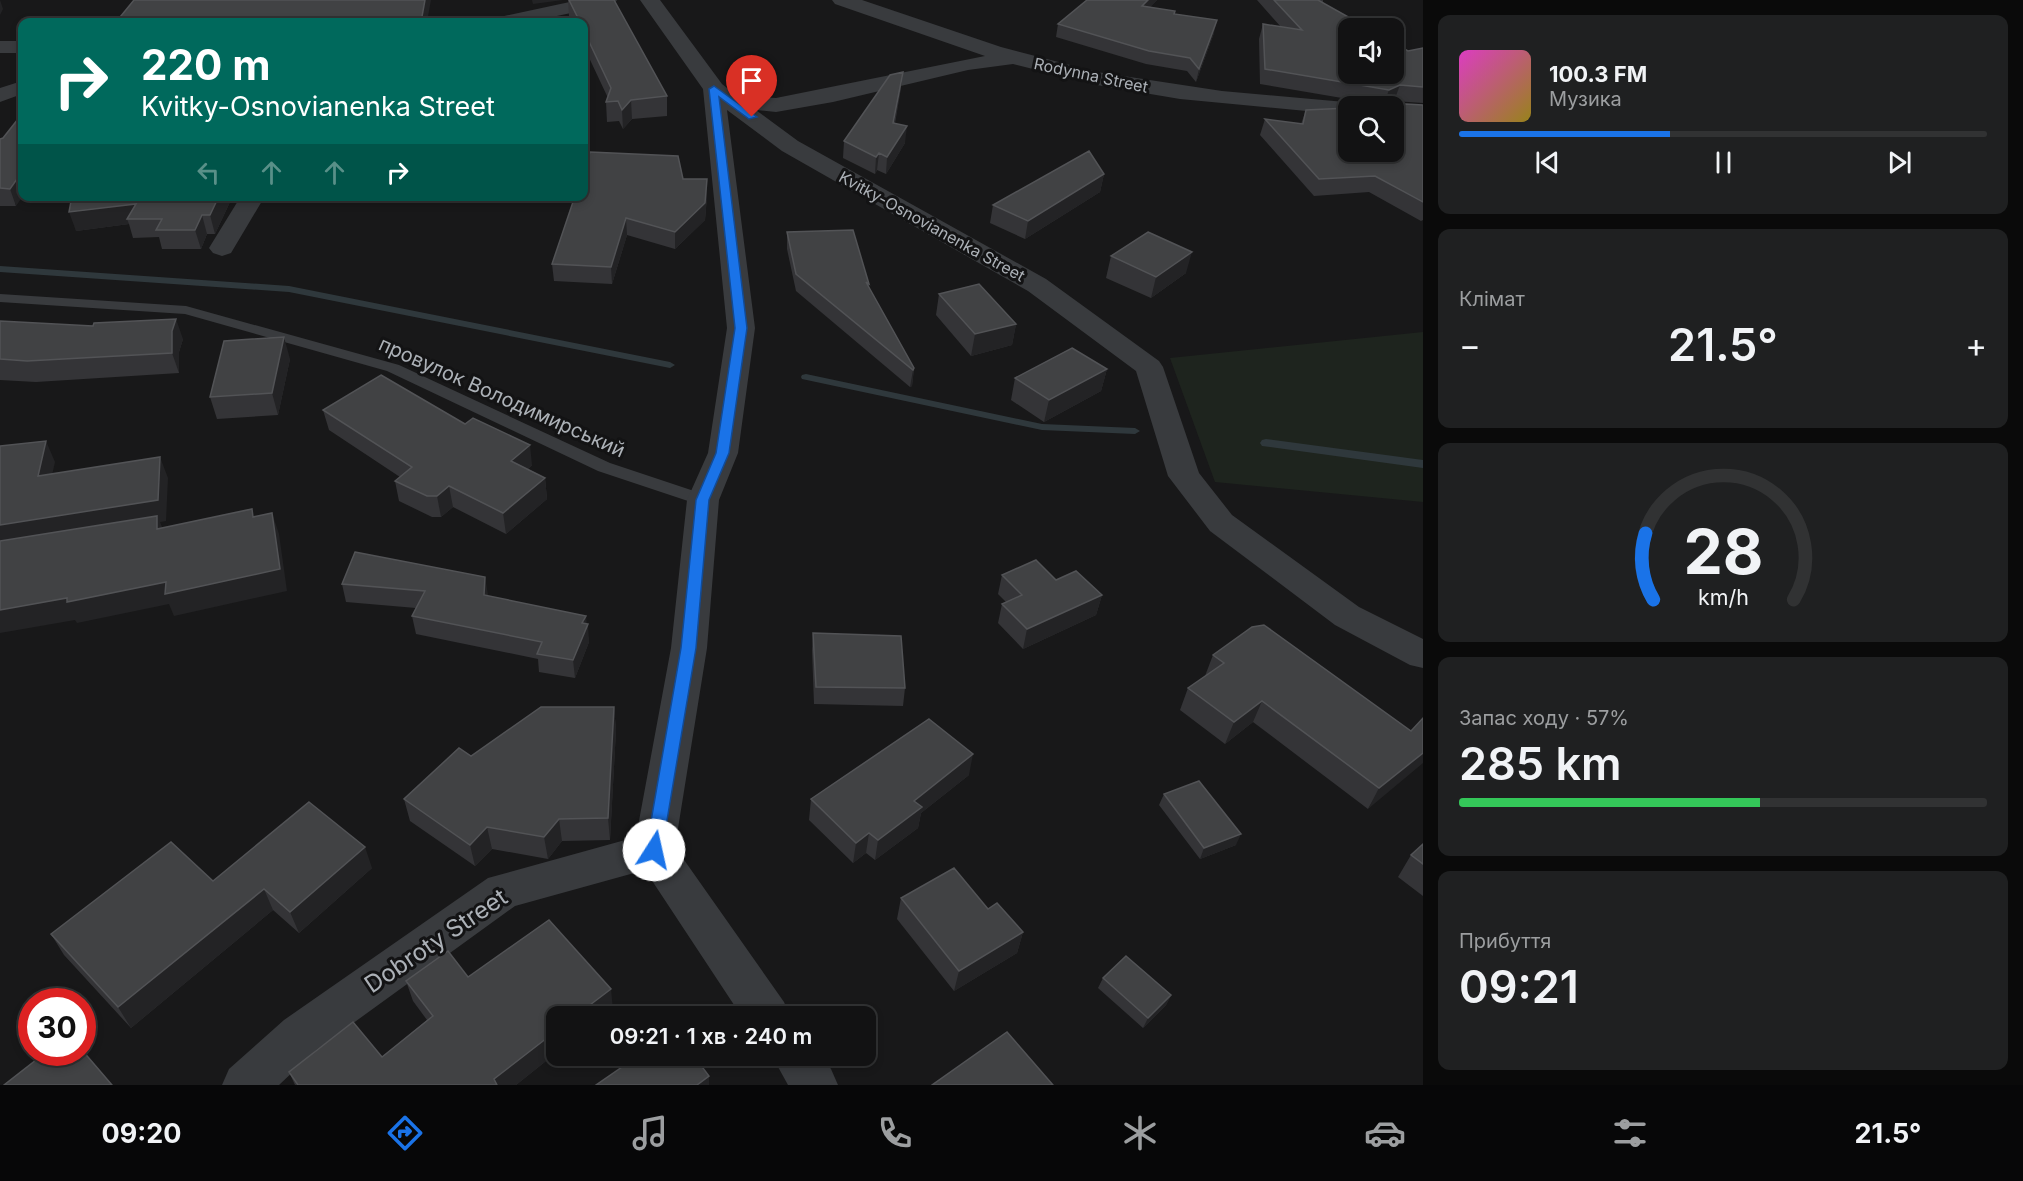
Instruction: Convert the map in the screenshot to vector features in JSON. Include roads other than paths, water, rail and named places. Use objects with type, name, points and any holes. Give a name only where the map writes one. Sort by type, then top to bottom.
[{"type":"street","points":[[521,18],[607,0]]},
{"type":"street","name":"Kvitky-Osnovianenka Street","points":[[650,0],[714,89],[790,146],[1037,285],[1149,367],[1184,476],[1221,524],[1347,616],[1423,655]]},
{"type":"street","name":"Rodynna Street","points":[[842,0],[1015,58],[1121,84],[1262,104],[1338,108]]},
{"type":"street","points":[[0,47],[18,47]]},
{"type":"street","points":[[714,89],[755,103],[776,105],[833,95],[968,64],[1015,58]]},
{"type":"street","points":[[0,95],[18,88]]},
{"type":"street","name":"Kvitky-Osnovianenka Street","points":[[654,850],[689,648],[703,500],[723,453],[741,328],[714,89]]},
{"type":"street","points":[[222,248],[249,201]]},
{"type":"street","points":[[654,850],[760,1006]]},
{"type":"street","name":"Dobroty Street","points":[[245,1085],[300,1035],[503,891],[654,850]]},
{"type":"street","points":[[802,1066],[815,1085]]},
{"type":"lane","name":"провулок Володимирський","points":[[0,298],[186,310],[393,368],[604,467],[703,500]]},
{"type":"waterway","points":[[0,269],[289,289],[670,365]]},
{"type":"waterway","points":[[806,377],[1042,427],[1135,431]]},
{"type":"waterway","points":[[1266,443],[1423,464]]}]
